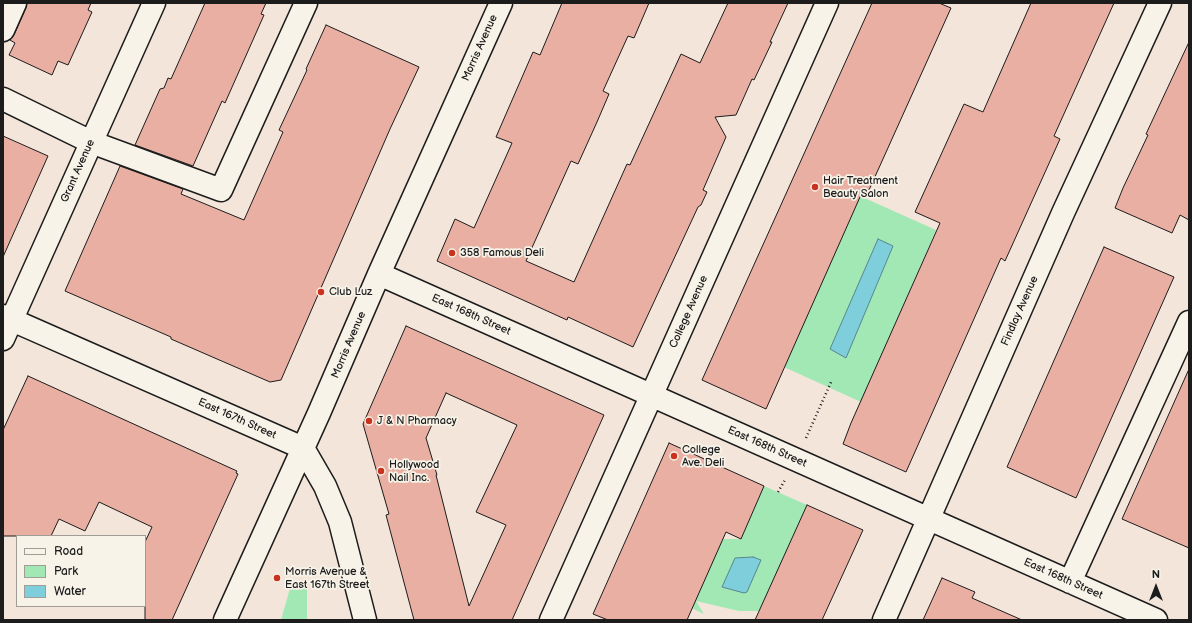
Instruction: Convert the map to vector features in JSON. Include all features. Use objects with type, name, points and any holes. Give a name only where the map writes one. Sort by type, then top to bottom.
[{"type":"street","points":[[3,30],[15,3]]},
{"type":"street","name":"Grant Avenue","points":[[3,339],[7,318],[92,142],[154,3]]},
{"type":"street","points":[[3,99],[92,142],[222,190],[306,3]]},
{"type":"street","name":"Morris Avenue","points":[[225,620],[501,3]]},
{"type":"street","name":"College Avenue","points":[[551,620],[827,3]]},
{"type":"street","name":"Findlay Avenue","points":[[884,620],[1064,212],[1160,3]]},
{"type":"street","name":"East 168th Street","points":[[379,274],[1156,620]]},
{"type":"street","name":"East 167th Street","points":[[7,318],[303,448]]},
{"type":"street","points":[[1070,582],[1189,322]]},
{"type":"street","points":[[303,448],[325,486],[340,522],[365,620]]},
{"type":"path","points":[[795,460],[832,380]]},
{"type":"green space","points":[[860,196],[936,230],[861,402],[784,367]]},
{"type":"green space","points":[[764,486],[807,505],[759,611],[739,611],[696,601],[704,614],[637,582],[723,539],[741,539]]},
{"type":"green space","points":[[292,581],[307,585],[307,620],[281,620]]},
{"type":"water","points":[[878,239],[893,246],[846,358],[830,349]]},
{"type":"water","points":[[753,557],[761,560],[747,592],[744,593],[722,587],[735,558]]},
{"type":"building","points":[[27,3],[91,3],[88,10],[92,12],[68,65],[58,61],[52,75],[9,55],[15,43],[10,40],[14,35]]},
{"type":"building","points":[[205,3],[266,3],[261,14],[264,15],[225,103],[222,101],[193,166],[135,145],[160,89],[164,88],[168,78],[171,79]]},
{"type":"building","points":[[562,3],[649,3],[634,38],[628,36],[603,91],[609,94],[578,164],[571,161],[526,261],[574,282],[627,164],[630,165],[681,54],[700,63],[728,3],[788,3],[770,42],[772,42],[754,80],[752,79],[736,115],[715,117],[726,137],[703,190],[707,192],[701,205],[698,207],[633,347],[568,317],[567,320],[437,261],[455,219],[474,228],[512,143],[496,137],[533,52],[540,55]]},
{"type":"building","points":[[872,3],[939,3],[951,8],[869,190],[864,188],[766,409],[702,380]]},
{"type":"building","points":[[1031,3],[1114,3],[1054,136],[1060,139],[1005,261],[1001,258],[906,472],[843,444],[940,223],[915,212],[964,104],[983,112]]},
{"type":"building","points":[[326,25],[419,67],[390,129],[281,380],[270,382],[65,291],[120,166],[183,189],[181,194],[244,220],[283,132],[279,130]]},
{"type":"building","points":[[1189,42],[1189,220],[1180,215],[1172,233],[1115,208],[1148,135],[1146,134]]},
{"type":"building","points":[[3,136],[48,156],[3,257]]},
{"type":"building","points":[[1104,247],[1174,277],[1076,498],[1007,467]]},
{"type":"building","points":[[406,326],[604,415],[512,620],[414,620],[386,515],[389,514],[363,424]],"holes":[[[446,393],[517,425],[476,512],[506,525],[469,606],[437,475],[426,438]]]},
{"type":"building","points":[[1189,369],[1189,548],[1122,519]]},
{"type":"building","points":[[28,376],[237,471],[236,473],[238,474],[172,620],[145,620],[146,540],[152,527],[99,502],[85,531],[59,519],[51,535],[3,536],[3,430]]},
{"type":"building","points":[[669,443],[764,486],[741,539],[726,532],[687,620],[608,620],[593,614]]},
{"type":"building","points":[[807,505],[863,530],[822,620],[755,620]]},
{"type":"building","points":[[942,578],[975,592],[972,598],[1022,620],[923,620]]},
{"type":"place","name":"Hair Treatment Beauty Salon","points":[[815,187]]},
{"type":"place","name":"358 Famous Deli","points":[[452,253]]},
{"type":"place","name":"Club Luz","points":[[321,292]]},
{"type":"place","name":"J & N Pharmacy","points":[[369,421]]},
{"type":"place","name":"College Ave. Deli","points":[[674,456]]},
{"type":"place","name":"Hollywood Nail Inc.","points":[[381,471]]},
{"type":"place","name":"Morris Avenue & East 167th Street","points":[[277,578]]}]
